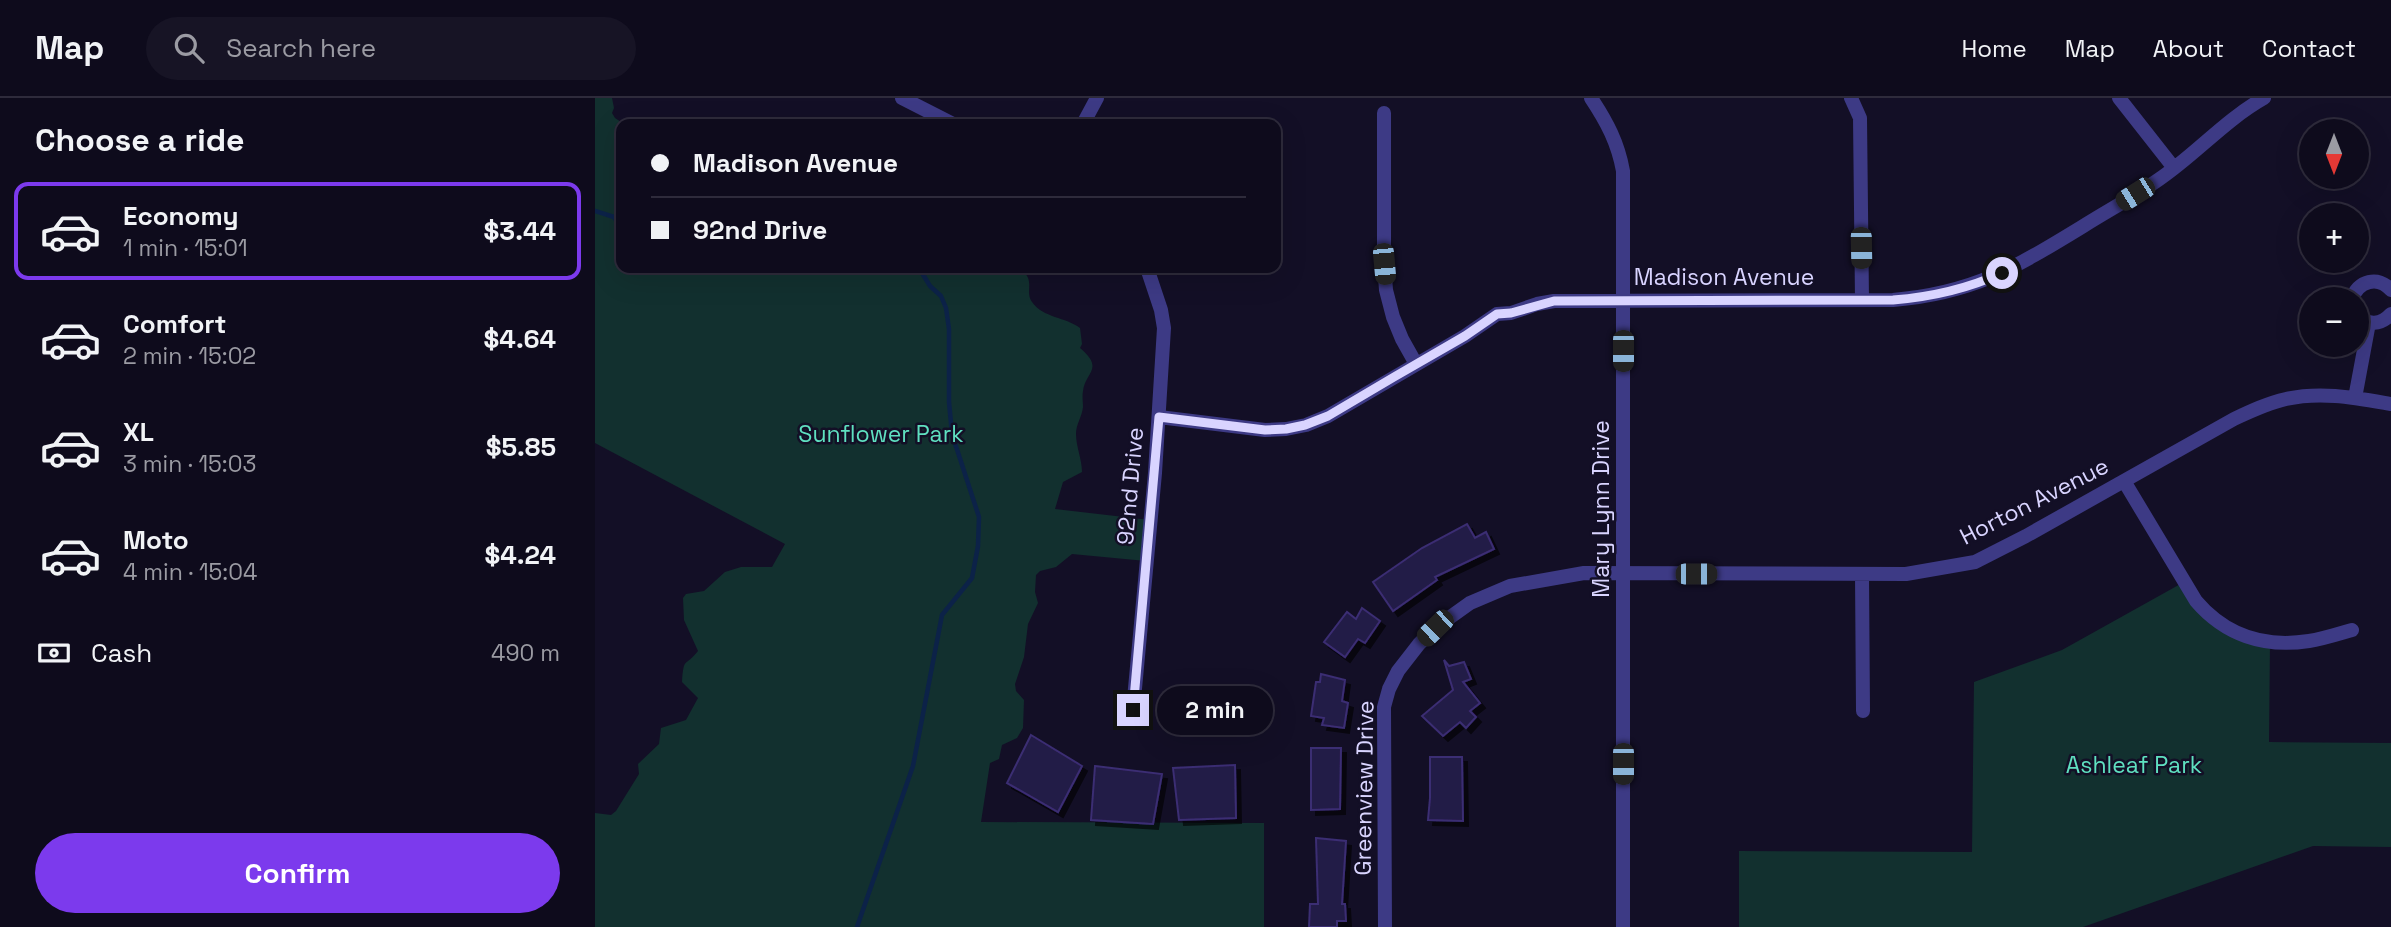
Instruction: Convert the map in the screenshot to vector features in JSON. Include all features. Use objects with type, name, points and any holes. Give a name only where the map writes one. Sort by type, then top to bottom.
[{"type":"street","points":[[902,98],[943,119]]},
{"type":"street","points":[[1086,119],[1097,98]]},
{"type":"street","name":"Mary Lynn Drive","points":[[1591,98],[1609,125],[1623,171],[1623,927]]},
{"type":"street","points":[[1851,98],[1860,118],[1862,300]]},
{"type":"street","points":[[2119,98],[2174,168]]},
{"type":"street","name":"Madison Avenue","points":[[1159,417],[1265,430],[1305,425],[1328,416],[1465,336],[1497,314],[1511,313],[1554,301],[1924,298],[1983,282],[2021,264],[2158,180],[2234,118],[2264,98]]},
{"type":"street","points":[[1384,113],[1386,290],[1402,340],[1416,364]]},
{"type":"street","name":"92nd Drive","points":[[1133,710],[1159,417],[1164,328],[1149,273]]},
{"type":"street","points":[[2359,287],[2371,281],[2383,283],[2391,290]]},
{"type":"street","points":[[2369,320],[2384,321],[2391,314]]},
{"type":"street","points":[[2355,398],[2359,357]]},
{"type":"street","name":"Horton Avenue","points":[[1553,578],[1584,573],[1906,574],[1975,562],[2234,419],[2268,404],[2305,396],[2335,395],[2391,404]]},
{"type":"street","points":[[2124,481],[2196,601],[2208,616],[2224,627],[2242,636],[2270,641],[2308,641],[2352,630]]},
{"type":"street","points":[[1862,575],[1863,711]]},
{"type":"street","name":"Greenview Drive","points":[[1385,927],[1384,707],[1393,680],[1419,644],[1435,628],[1470,603],[1510,586],[1553,578]]},
{"type":"green space","name":"Sunflower Park","points":[[595,98],[612,98],[612,113],[616,119],[616,273],[1024,273],[1029,281],[1030,298],[1037,307],[1080,328],[1080,348],[1092,366],[1084,385],[1083,407],[1076,430],[1082,472],[1063,482],[1055,509],[1150,520],[1146,561],[1072,554],[1056,567],[1040,571],[1036,575],[1035,592],[1038,603],[1028,624],[1024,657],[1015,684],[1016,691],[1024,700],[1023,728],[1017,738],[1002,745],[999,759],[990,763],[981,822],[1264,823],[1264,927],[595,927],[595,813],[611,815],[616,811],[639,774],[638,764],[659,744],[661,728],[686,720],[698,698],[682,682],[685,665],[698,651],[684,620],[683,598],[686,594],[704,591],[725,572],[741,567],[772,567],[785,544],[595,443]]},
{"type":"green space","name":"Ashleaf Park","points":[[2184,582],[2208,616],[2270,641],[2269,742],[2391,743],[2391,847],[2313,846],[2083,927],[1739,927],[1739,851],[1972,852],[1974,682],[2062,650]]},
{"type":"building","points":[[1467,524],[1475,538],[1486,532],[1494,549],[1435,577],[1437,580],[1393,611],[1373,582],[1422,548]]},
{"type":"building","points":[[1362,608],[1380,621],[1365,643],[1358,639],[1345,657],[1324,642],[1347,612],[1356,619]]},
{"type":"building","points":[[1444,660],[1449,666],[1464,662],[1471,679],[1463,682],[1480,703],[1470,711],[1476,717],[1466,728],[1460,722],[1443,736],[1422,716],[1453,690]]},
{"type":"building","points":[[1321,674],[1345,680],[1342,701],[1348,703],[1344,728],[1322,725],[1324,718],[1311,716],[1316,682],[1320,682]]},
{"type":"building","points":[[1031,735],[1082,766],[1058,812],[1007,783]]},
{"type":"building","points":[[1311,748],[1341,748],[1340,809],[1311,810]]},
{"type":"building","points":[[1430,757],[1462,757],[1463,821],[1428,820]]},
{"type":"building","points":[[1235,765],[1236,818],[1179,820],[1173,768]]},
{"type":"building","points":[[1095,766],[1162,774],[1153,824],[1091,820]]},
{"type":"building","points":[[1316,838],[1346,841],[1342,904],[1345,904],[1346,921],[1337,921],[1337,927],[1309,927],[1310,904],[1318,904]]},
{"type":"waterway","points":[[595,211],[616,220]]},
{"type":"waterway","points":[[857,927],[913,766],[942,615],[972,578],[978,546],[979,517],[952,434],[946,308],[941,296],[930,286],[922,273]]},
{"type":"route","points":[[1133,710],[1159,417],[1265,430],[1305,425],[1328,416],[1465,336],[1497,314],[1511,313],[1554,301],[1893,300],[1924,298],[1954,291],[2002,273]]}]
